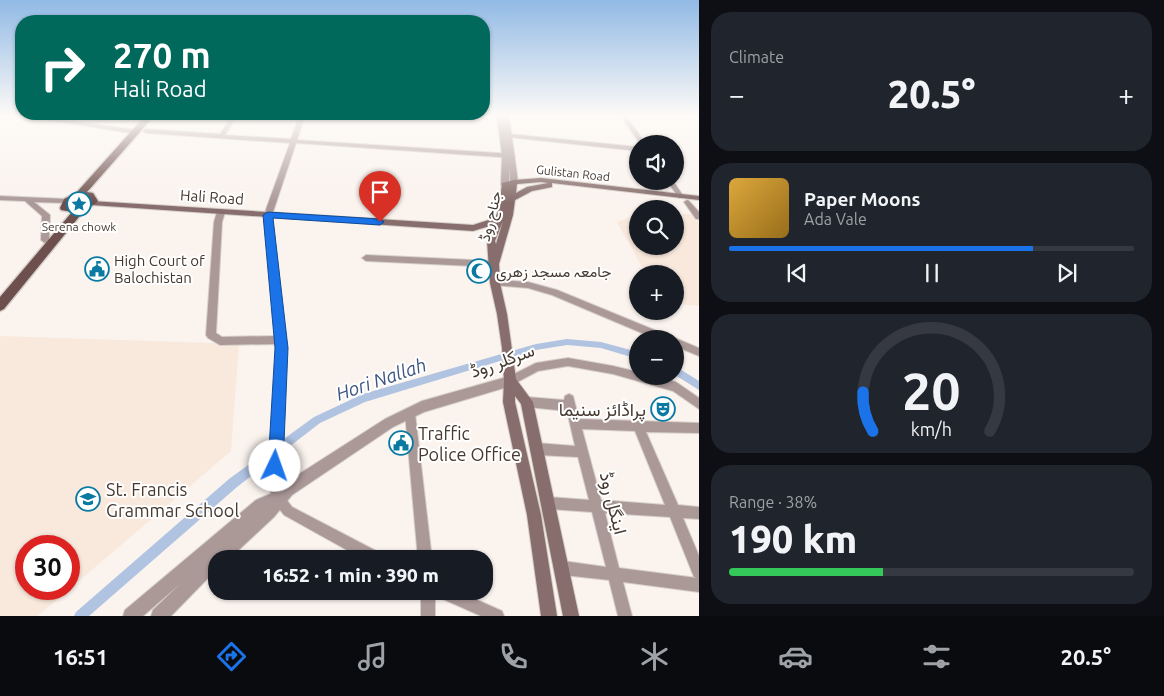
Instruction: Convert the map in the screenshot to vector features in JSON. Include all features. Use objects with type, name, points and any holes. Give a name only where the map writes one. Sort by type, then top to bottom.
[{"type":"main road","points":[[0,292],[71,207],[87,198],[131,145]]},
{"type":"main road","name":"Gulistan Road","points":[[505,185],[514,182],[541,180],[684,199],[699,203]]},
{"type":"main road","name":"جناح روڈ","points":[[514,182],[513,198],[494,264],[495,283],[507,348],[510,375],[509,402],[534,515],[549,616]]},
{"type":"main road","name":"جناح روڈ","points":[[491,241],[503,210],[505,185]]},
{"type":"main road","name":"Gulistan Road","points":[[513,198],[540,185],[684,199],[699,198]]},
{"type":"main road","points":[[0,306],[71,207],[87,198]]},
{"type":"main road","name":"Hali Road","points":[[87,198],[221,212],[473,228],[508,218]]},
{"type":"main road","points":[[473,228],[491,241],[498,250]]},
{"type":"main road","points":[[491,241],[494,264]]},
{"type":"main road","points":[[510,375],[527,402],[563,568],[571,616]]},
{"type":"street","points":[[291,145],[268,215],[281,340],[274,485],[278,498],[288,511],[360,550]]},
{"type":"street","points":[[346,145],[508,156]]},
{"type":"street","name":"جناح روڈ","points":[[506,145],[514,182]]},
{"type":"street","name":"جناح روڈ","points":[[505,185],[509,145]]},
{"type":"street","points":[[596,145],[629,148]]},
{"type":"street","points":[[677,190],[699,217]]},
{"type":"street","points":[[0,198],[28,200],[71,207]]},
{"type":"street","points":[[28,200],[46,216],[45,240]]},
{"type":"street","points":[[221,212],[218,222],[211,335],[220,341],[281,340]]},
{"type":"street","points":[[366,258],[494,264]]},
{"type":"street","points":[[495,283],[528,285],[554,292],[645,330]]},
{"type":"street","points":[[684,346],[699,352]]},
{"type":"street","name":"سرکلر روڈ","points":[[227,550],[269,512],[278,498],[287,490],[389,423],[422,407],[510,375],[536,367],[568,362],[613,370],[676,387],[699,404]]},
{"type":"street","name":"اینگل روڈ","points":[[527,402],[570,403],[625,616]]},
{"type":"street","points":[[410,413],[424,550]]},
{"type":"street","points":[[576,424],[699,428]]},
{"type":"street","points":[[639,427],[699,572]]},
{"type":"street","points":[[537,449],[583,452]]},
{"type":"street","name":"سرکلر روڈ","points":[[131,616],[261,505],[278,498]]},
{"type":"street","points":[[549,503],[699,513]]},
{"type":"street","name":"سرکلر روڈ","points":[[159,616],[208,568]]},
{"type":"street","points":[[563,568],[699,585]]},
{"type":"street","points":[[428,600],[428,616]]},
{"type":"street","points":[[461,600],[497,616]]},
{"type":"shaded area","points":[[684,214],[699,214],[699,306],[684,305],[684,265],[641,265],[635,255],[684,255]]},
{"type":"shaded area","points":[[629,218],[629,244],[617,222]]},
{"type":"shaded area","name":"St. Francis Grammar School","points":[[0,336],[239,344],[231,451],[80,580],[80,535],[15,535],[15,600],[57,600],[38,616],[0,616]]},
{"type":"waterway","name":"Hori Nallah","points":[[80,616],[233,483],[317,420],[363,398],[536,347],[567,342],[601,345],[629,353]]},
{"type":"waterway","name":"Hori Nallah","points":[[684,376],[699,386]]},
{"type":"place","name":"Serena chowk","points":[[79,204]]},
{"type":"place","name":"High Court of Balochistan","points":[[97,269]]},
{"type":"place","name":"جامعہ مسجد زھری","points":[[479,271]]},
{"type":"place","name":"پراڈائز سنیما","points":[[663,409]]},
{"type":"place","name":"Traffic Police Office","points":[[401,443]]},
{"type":"place","name":"St. Francis Grammar School","points":[[88,499]]},
{"type":"route","points":[[275,466],[282,348],[277,286],[268,215],[380,222]]}]
